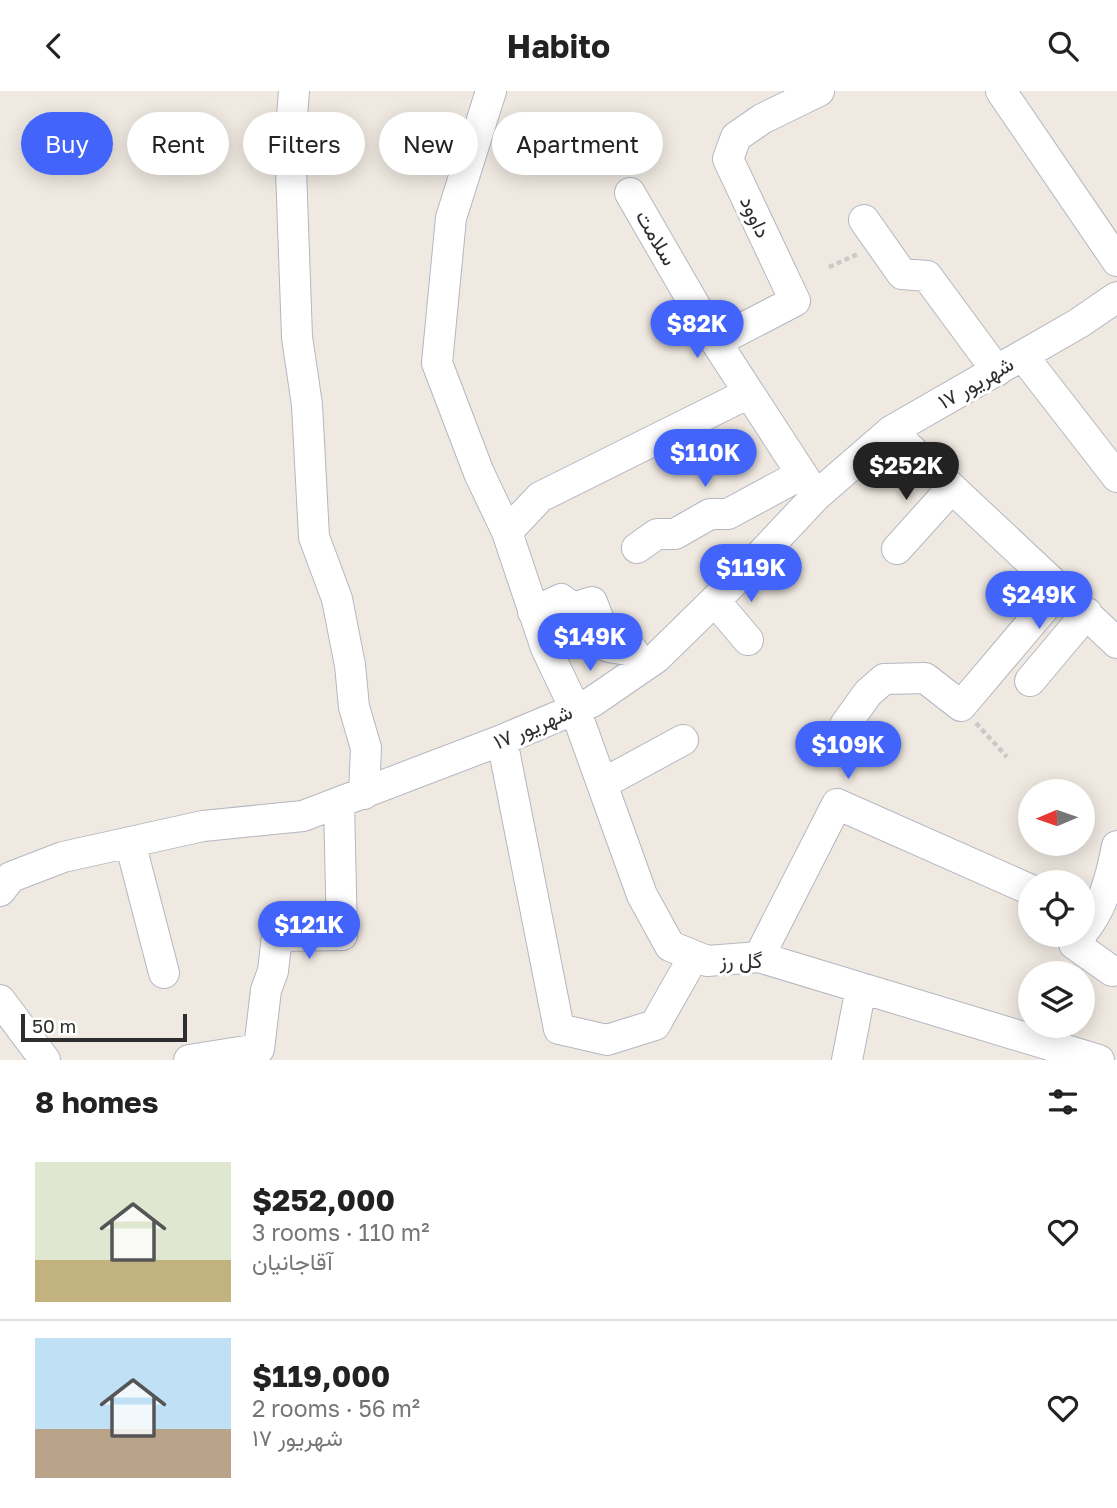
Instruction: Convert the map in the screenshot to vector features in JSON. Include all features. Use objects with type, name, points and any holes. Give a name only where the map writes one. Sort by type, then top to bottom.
[{"type":"street","points":[[188,1060],[260,1049],[266,990],[273,971],[277,936],[342,935],[352,798],[366,748],[354,707],[350,665],[337,599],[314,537],[307,405],[297,337],[290,142],[294,91]]},
{"type":"street","name":"گل رز","points":[[491,91],[452,218],[437,363],[479,473],[507,532],[546,648],[575,709],[642,895],[670,946],[707,961],[759,957],[1099,1060]]},
{"type":"street","name":"داوود","points":[[716,342],[795,301],[728,159],[736,137],[762,118],[819,91]]},
{"type":"street","points":[[1001,91],[1117,261]]},
{"type":"street","name":"سلامت","points":[[630,193],[716,342],[809,485]]},
{"type":"street","points":[[864,220],[902,274],[927,276],[997,371]]},
{"type":"street","name":"۱۷ شهریور","points":[[0,891],[11,877],[63,856],[204,826],[303,816],[502,740],[592,702],[656,658],[715,601],[809,485],[891,431],[1079,323],[1117,297]]},
{"type":"street","points":[[1023,356],[1117,477]]},
{"type":"street","points":[[507,532],[540,497],[749,393]]},
{"type":"street","points":[[891,431],[1117,643]]},
{"type":"street","points":[[637,548],[657,534],[675,534],[710,514],[728,514],[809,485]]},
{"type":"street","points":[[897,549],[952,488]]},
{"type":"street","points":[[845,725],[868,692],[884,679],[925,678],[961,706],[1060,589]]},
{"type":"street","points":[[533,613],[561,599],[573,608],[592,602],[609,647],[633,651],[640,669]]},
{"type":"street","points":[[715,601],[748,640]]},
{"type":"street","points":[[1030,681],[1087,613]]},
{"type":"street","points":[[502,740],[559,1029],[607,1040],[655,1025],[694,956]]},
{"type":"street","points":[[602,785],[682,740]]},
{"type":"street","points":[[759,957],[837,804],[1018,884]]},
{"type":"street","points":[[130,842],[164,973]]},
{"type":"street","points":[[1095,913],[1112,889],[1117,846]]},
{"type":"street","points":[[1078,947],[1112,971]]},
{"type":"street","points":[[848,1060],[861,988]]},
{"type":"street","points":[[0,1000],[46,1060]]},
{"type":"path","points":[[961,706],[1007,757]]}]
